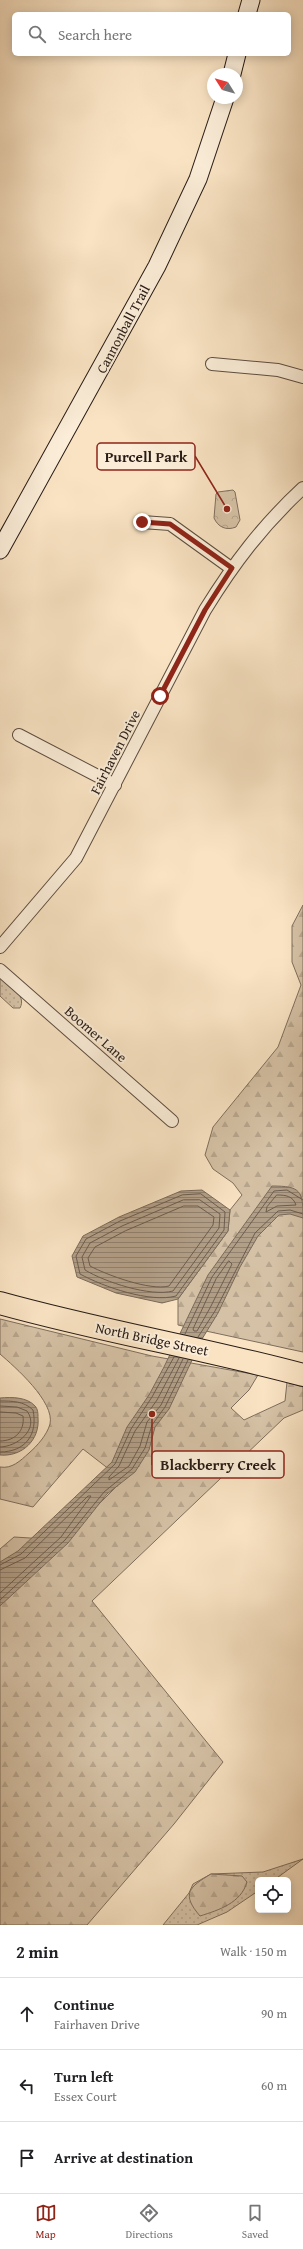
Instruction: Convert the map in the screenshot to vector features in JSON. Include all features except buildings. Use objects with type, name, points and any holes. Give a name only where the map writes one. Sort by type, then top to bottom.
[{"type":"highway","name":"North Bridge Street","points":[[0,1303],[155,1340],[236,1357],[303,1375]]},
{"type":"street","points":[[248,12],[251,0]]},
{"type":"street","points":[[234,68],[236,56]]},
{"type":"street","name":"Cannonball Trail","points":[[0,550],[157,266],[198,179],[223,104]]},
{"type":"street","points":[[212,364],[278,370],[303,377]]},
{"type":"street","name":"Fairhaven Drive","points":[[0,947],[76,858],[205,610],[232,568],[256,536],[303,488]]},
{"type":"street","points":[[142,522],[170,524],[232,568]]},
{"type":"street","points":[[19,735],[115,785]]},
{"type":"street","name":"Boomer Lane","points":[[0,970],[172,1121]]},
{"type":"green space","points":[[233,490],[235,492],[240,520],[236,527],[229,529],[220,526],[214,518],[216,494],[218,492]]},
{"type":"green space","points":[[303,905],[303,1352],[178,1325],[178,1299],[228,1231],[230,1210],[242,1195],[233,1183],[213,1169],[205,1155],[213,1127],[278,1047],[301,985],[292,962],[292,926]]},
{"type":"green space","points":[[0,977],[19,995],[22,1003],[20,1008],[13,1008],[0,996]]},
{"type":"green space","points":[[0,1319],[152,1356],[258,1375],[249,1390],[231,1408],[244,1420],[285,1401],[287,1382],[303,1387],[303,1410],[284,1418],[92,1601],[223,1762],[174,1824],[87,1925],[0,1925],[0,1549],[14,1537],[63,1540],[123,1480],[83,1449],[33,1507],[0,1499],[0,1467],[8,1467],[16,1464],[32,1450],[47,1432],[50,1424],[50,1415],[40,1396],[24,1376],[0,1354]]},
{"type":"green space","points":[[303,1859],[278,1877],[255,1877],[255,1893],[227,1912],[197,1925],[163,1925],[189,1893],[193,1884],[211,1874],[263,1872]]},
{"type":"green space","points":[[211,1874],[242,1876],[247,1882],[240,1895],[235,1900],[222,1908],[200,1916],[191,1902],[189,1896],[190,1892],[197,1883]]},
{"type":"water","points":[[272,1186],[289,1187],[298,1192],[301,1196],[303,1218],[290,1214],[279,1215],[258,1236],[240,1267],[218,1313],[202,1339],[169,1409],[155,1427],[149,1450],[135,1472],[107,1494],[68,1543],[0,1606],[0,1562],[18,1551],[112,1462],[127,1427],[149,1395],[164,1367],[208,1275]]},
{"type":"water","points":[[202,1190],[230,1210],[228,1231],[178,1299],[162,1303],[116,1293],[77,1277],[72,1256],[83,1236],[119,1217],[181,1191]]},
{"type":"water","points":[[0,1398],[24,1399],[32,1403],[38,1412],[38,1426],[33,1440],[22,1450],[8,1455],[0,1455]]},
{"type":"place","name":"Purcell Park","points":[[227,509]]},
{"type":"place","name":"Blackberry Creek","points":[[152,1414]]},
{"type":"route","points":[[142,522],[170,524],[232,568],[205,610],[160,696]]}]
